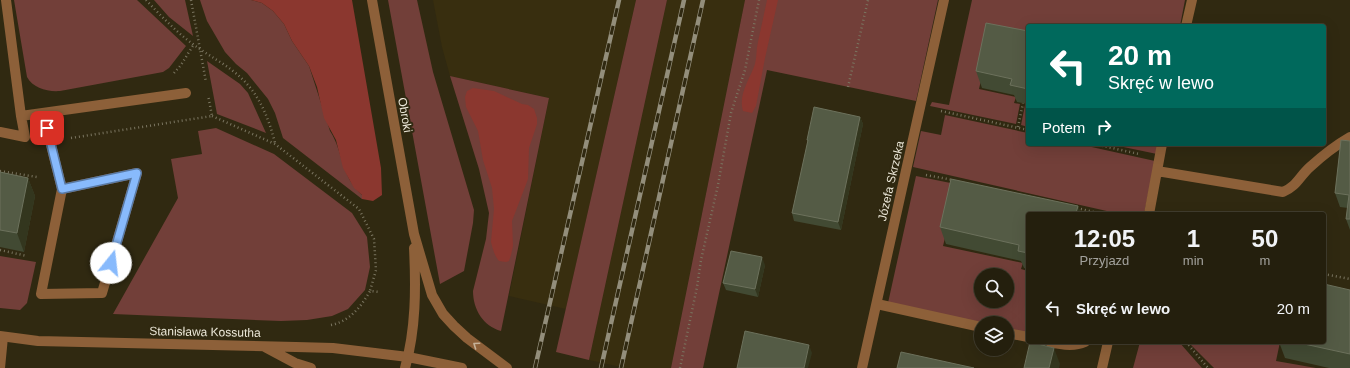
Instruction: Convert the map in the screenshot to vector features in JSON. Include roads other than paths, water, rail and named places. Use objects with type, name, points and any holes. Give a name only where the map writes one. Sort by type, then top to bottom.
[{"type":"street","points":[[0,132],[25,138],[6,0]]},
{"type":"street","name":"Obroki","points":[[372,0],[414,234],[432,295],[443,314],[467,338],[507,368]]},
{"type":"street","name":"Józefa Skrzeka","points":[[862,368],[944,0]]},
{"type":"street","points":[[1186,24],[1192,0]]},
{"type":"street","points":[[21,116],[186,93]]},
{"type":"street","points":[[43,113],[62,189],[42,294],[102,293],[137,173],[62,189]]},
{"type":"street","points":[[1158,170],[1282,192],[1292,188],[1309,168],[1340,143],[1350,137]]},
{"type":"street","points":[[1149,212],[1162,146]]},
{"type":"street","name":"Obroki","points":[[405,368],[413,326],[415,268],[414,234]]},
{"type":"street","points":[[877,304],[974,325]]},
{"type":"street","points":[[1014,334],[1026,337]]},
{"type":"street","points":[[0,368],[1,336]]},
{"type":"street","name":"Stanisława Kossutha","points":[[1,336],[38,341],[333,348],[408,357],[462,368]]},
{"type":"street","points":[[1058,344],[1080,344]]},
{"type":"street","points":[[1102,368],[1108,344]]},
{"type":"street","points":[[263,346],[295,364],[311,368]]},
{"type":"railway","points":[[535,368],[619,0]]},
{"type":"railway","points":[[601,368],[684,0]]},
{"type":"railway","points":[[621,368],[703,0]]}]
